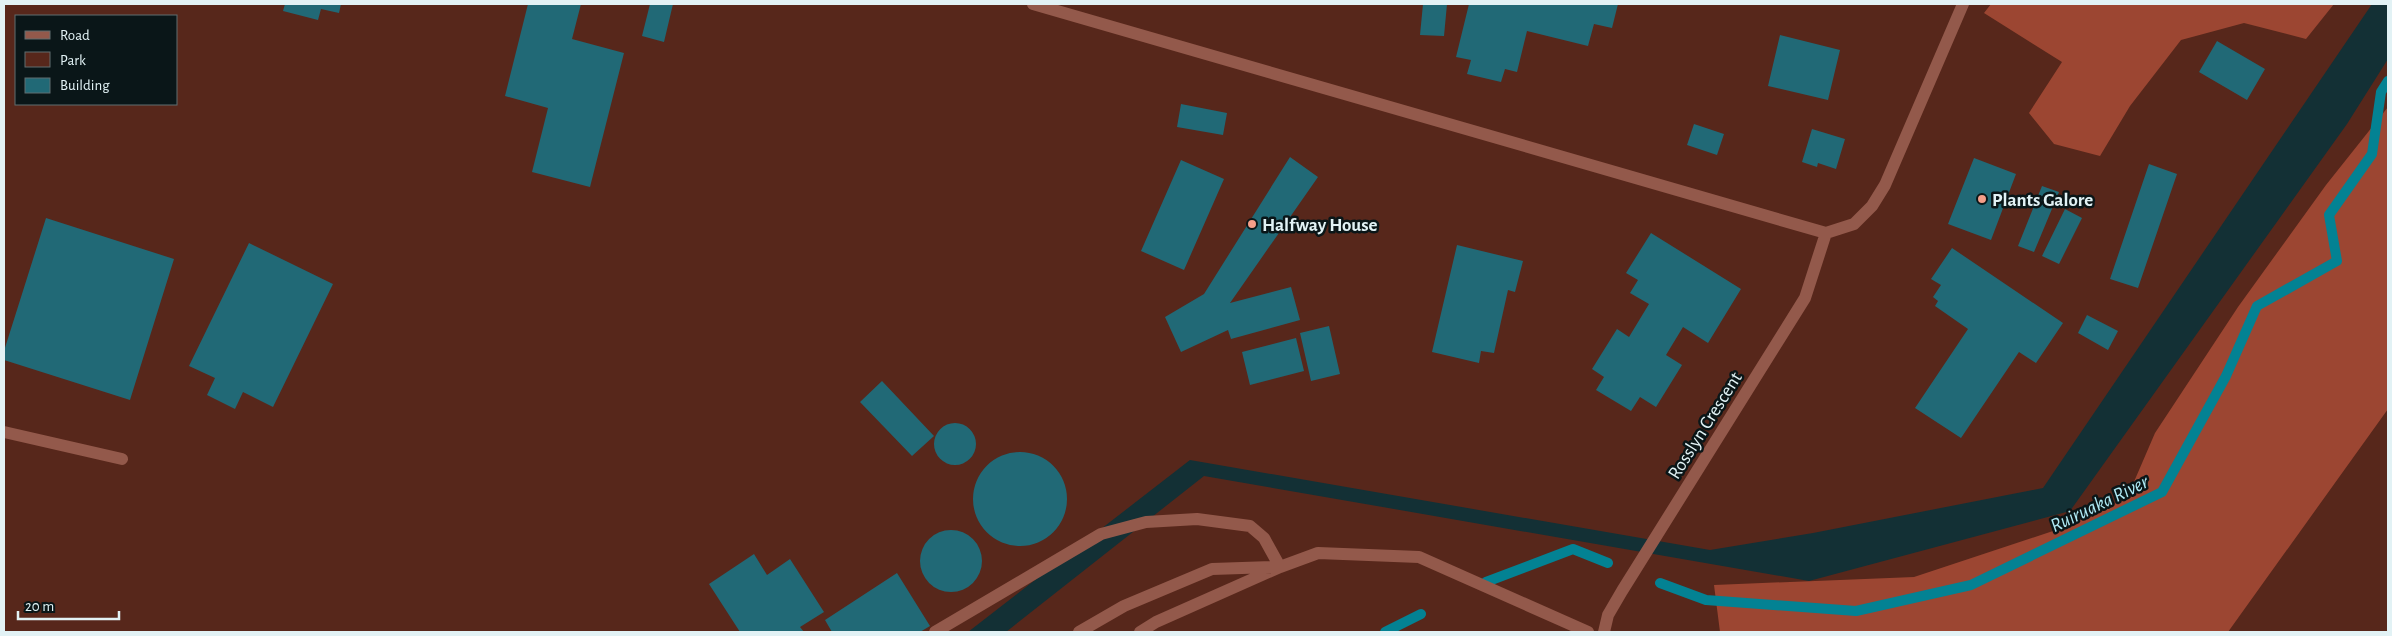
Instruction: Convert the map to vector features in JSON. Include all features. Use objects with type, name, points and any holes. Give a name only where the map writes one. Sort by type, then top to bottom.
[{"type":"street","points":[[1033,4],[1826,233],[1854,224],[1872,206],[1885,185],[1963,4]]},
{"type":"street","name":"Rosslyn Crescent","points":[[1604,632],[1608,615],[1622,591],[1805,298],[1826,233]]},
{"type":"street","points":[[4,432],[122,459]]},
{"type":"street","points":[[935,632],[1101,534],[1146,522],[1197,519],[1250,526],[1264,538],[1280,567]]},
{"type":"street","points":[[1140,632],[1156,622],[1280,567],[1318,553],[1419,558],[1588,632]]},
{"type":"street","points":[[1079,632],[1124,606],[1212,569],[1280,567]]},
{"type":"green space","points":[[4,4],[2372,4],[2043,488],[1813,533],[1710,550],[1190,460],[968,632],[4,632]]},
{"type":"green space","points":[[2388,59],[2388,632],[1006,632],[1204,476],[1809,581],[2070,511],[2347,124]]},
{"type":"shaded area","points":[[1991,4],[2334,4],[2306,39],[2244,23],[2181,40],[2130,106],[2100,156],[2054,144],[2029,113],[2062,62],[1984,13]]},
{"type":"shaded area","points":[[2388,107],[2388,409],[2228,632],[1720,632],[1714,585],[1914,577],[2065,527],[2127,498],[2155,433],[2238,307],[2326,185]]},
{"type":"building","points":[[285,4],[341,4],[339,13],[321,9],[318,20],[283,11]]},
{"type":"building","points":[[528,4],[581,4],[572,39],[624,53],[590,187],[532,172],[548,108],[505,96]]},
{"type":"building","points":[[650,4],[673,4],[664,42],[642,36]]},
{"type":"building","points":[[1423,4],[1447,4],[1444,36],[1420,35]]},
{"type":"building","points":[[1469,4],[1618,4],[1612,28],[1594,24],[1588,46],[1527,31],[1517,72],[1505,69],[1501,82],[1467,74],[1471,60],[1456,57]]},
{"type":"building","points":[[1780,35],[1840,50],[1828,100],[1768,86]]},
{"type":"building","points":[[2217,41],[2265,69],[2247,100],[2199,72]]},
{"type":"building","points":[[1181,104],[1227,113],[1223,135],[1177,127]]},
{"type":"building","points":[[1694,124],[1724,134],[1717,155],[1687,145]]},
{"type":"building","points":[[1812,129],[1845,139],[1836,169],[1818,163],[1817,167],[1802,162]]},
{"type":"building","points":[[1290,157],[1318,177],[1230,303],[1291,287],[1300,320],[1231,339],[1228,330],[1181,352],[1165,317],[1204,294]]},
{"type":"building","name":"Plants Galore","points":[[1974,158],[2016,174],[1991,240],[1948,224]]},
{"type":"building","points":[[1181,160],[1224,179],[1184,270],[1141,251]]},
{"type":"building","points":[[2149,164],[2177,174],[2138,288],[2110,279]]},
{"type":"building","points":[[2042,186],[2059,192],[2034,252],[2018,246]]},
{"type":"building","points":[[2065,209],[2082,218],[2059,264],[2042,256]]},
{"type":"building","points":[[46,218],[174,259],[130,400],[4,360],[4,351]]},
{"type":"building","points":[[1651,233],[1741,289],[1708,343],[1683,327],[1666,355],[1682,365],[1656,407],[1640,397],[1631,411],[1596,390],[1604,377],[1592,369],[1617,329],[1629,337],[1649,304],[1630,293],[1638,280],[1626,273]]},
{"type":"building","points":[[249,243],[333,284],[273,407],[243,392],[235,409],[207,395],[215,378],[189,366]]},
{"type":"building","points":[[1457,245],[1523,261],[1515,292],[1508,290],[1494,353],[1481,351],[1479,363],[1432,352]]},
{"type":"building","points":[[1952,248],[2063,323],[2036,363],[2019,352],[1961,438],[1915,408],[1968,329],[1935,306],[1938,301],[1933,297],[1941,285],[1931,279]]},
{"type":"building","points":[[2087,315],[2118,331],[2108,350],[2078,333]]},
{"type":"building","points":[[1329,326],[1340,374],[1311,381],[1300,333]]},
{"type":"building","points":[[1296,338],[1304,371],[1250,385],[1242,352]]},
{"type":"building","points":[[882,381],[934,436],[912,456],[860,402]]},
{"type":"building","points":[[955,423],[970,429],[976,444],[970,459],[955,465],[940,459],[934,444],[940,429]]},
{"type":"building","points":[[1020,452],[1038,456],[1053,466],[1063,481],[1067,499],[1063,517],[1053,532],[1038,542],[1020,546],[1002,542],[987,532],[977,517],[973,499],[977,481],[987,466],[1002,456]]},
{"type":"building","points":[[951,530],[968,535],[973,539],[977,544],[982,561],[977,578],[973,583],[968,587],[951,592],[934,587],[929,583],[925,578],[920,561],[925,544],[929,539],[934,535]]},
{"type":"building","points":[[754,554],[767,575],[790,559],[824,612],[800,627],[804,632],[740,632],[709,584]]},
{"type":"building","points":[[897,573],[930,626],[920,632],[832,632],[825,620]]},
{"type":"waterway","name":"Ruiruaka River","points":[[1660,583],[1706,600],[1856,611],[1971,585],[2162,492],[2226,376],[2257,306],[2337,261],[2329,215],[2372,154],[2381,92],[2388,81]]},
{"type":"waterway","name":"Ruiruaka River","points":[[1486,582],[1573,549],[1608,563]]},
{"type":"waterway","name":"Ruiruaka River","points":[[1385,632],[1421,614]]},
{"type":"place","name":"Plants Galore","points":[[1982,199]]},
{"type":"place","name":"Halfway House","points":[[1252,224]]}]
